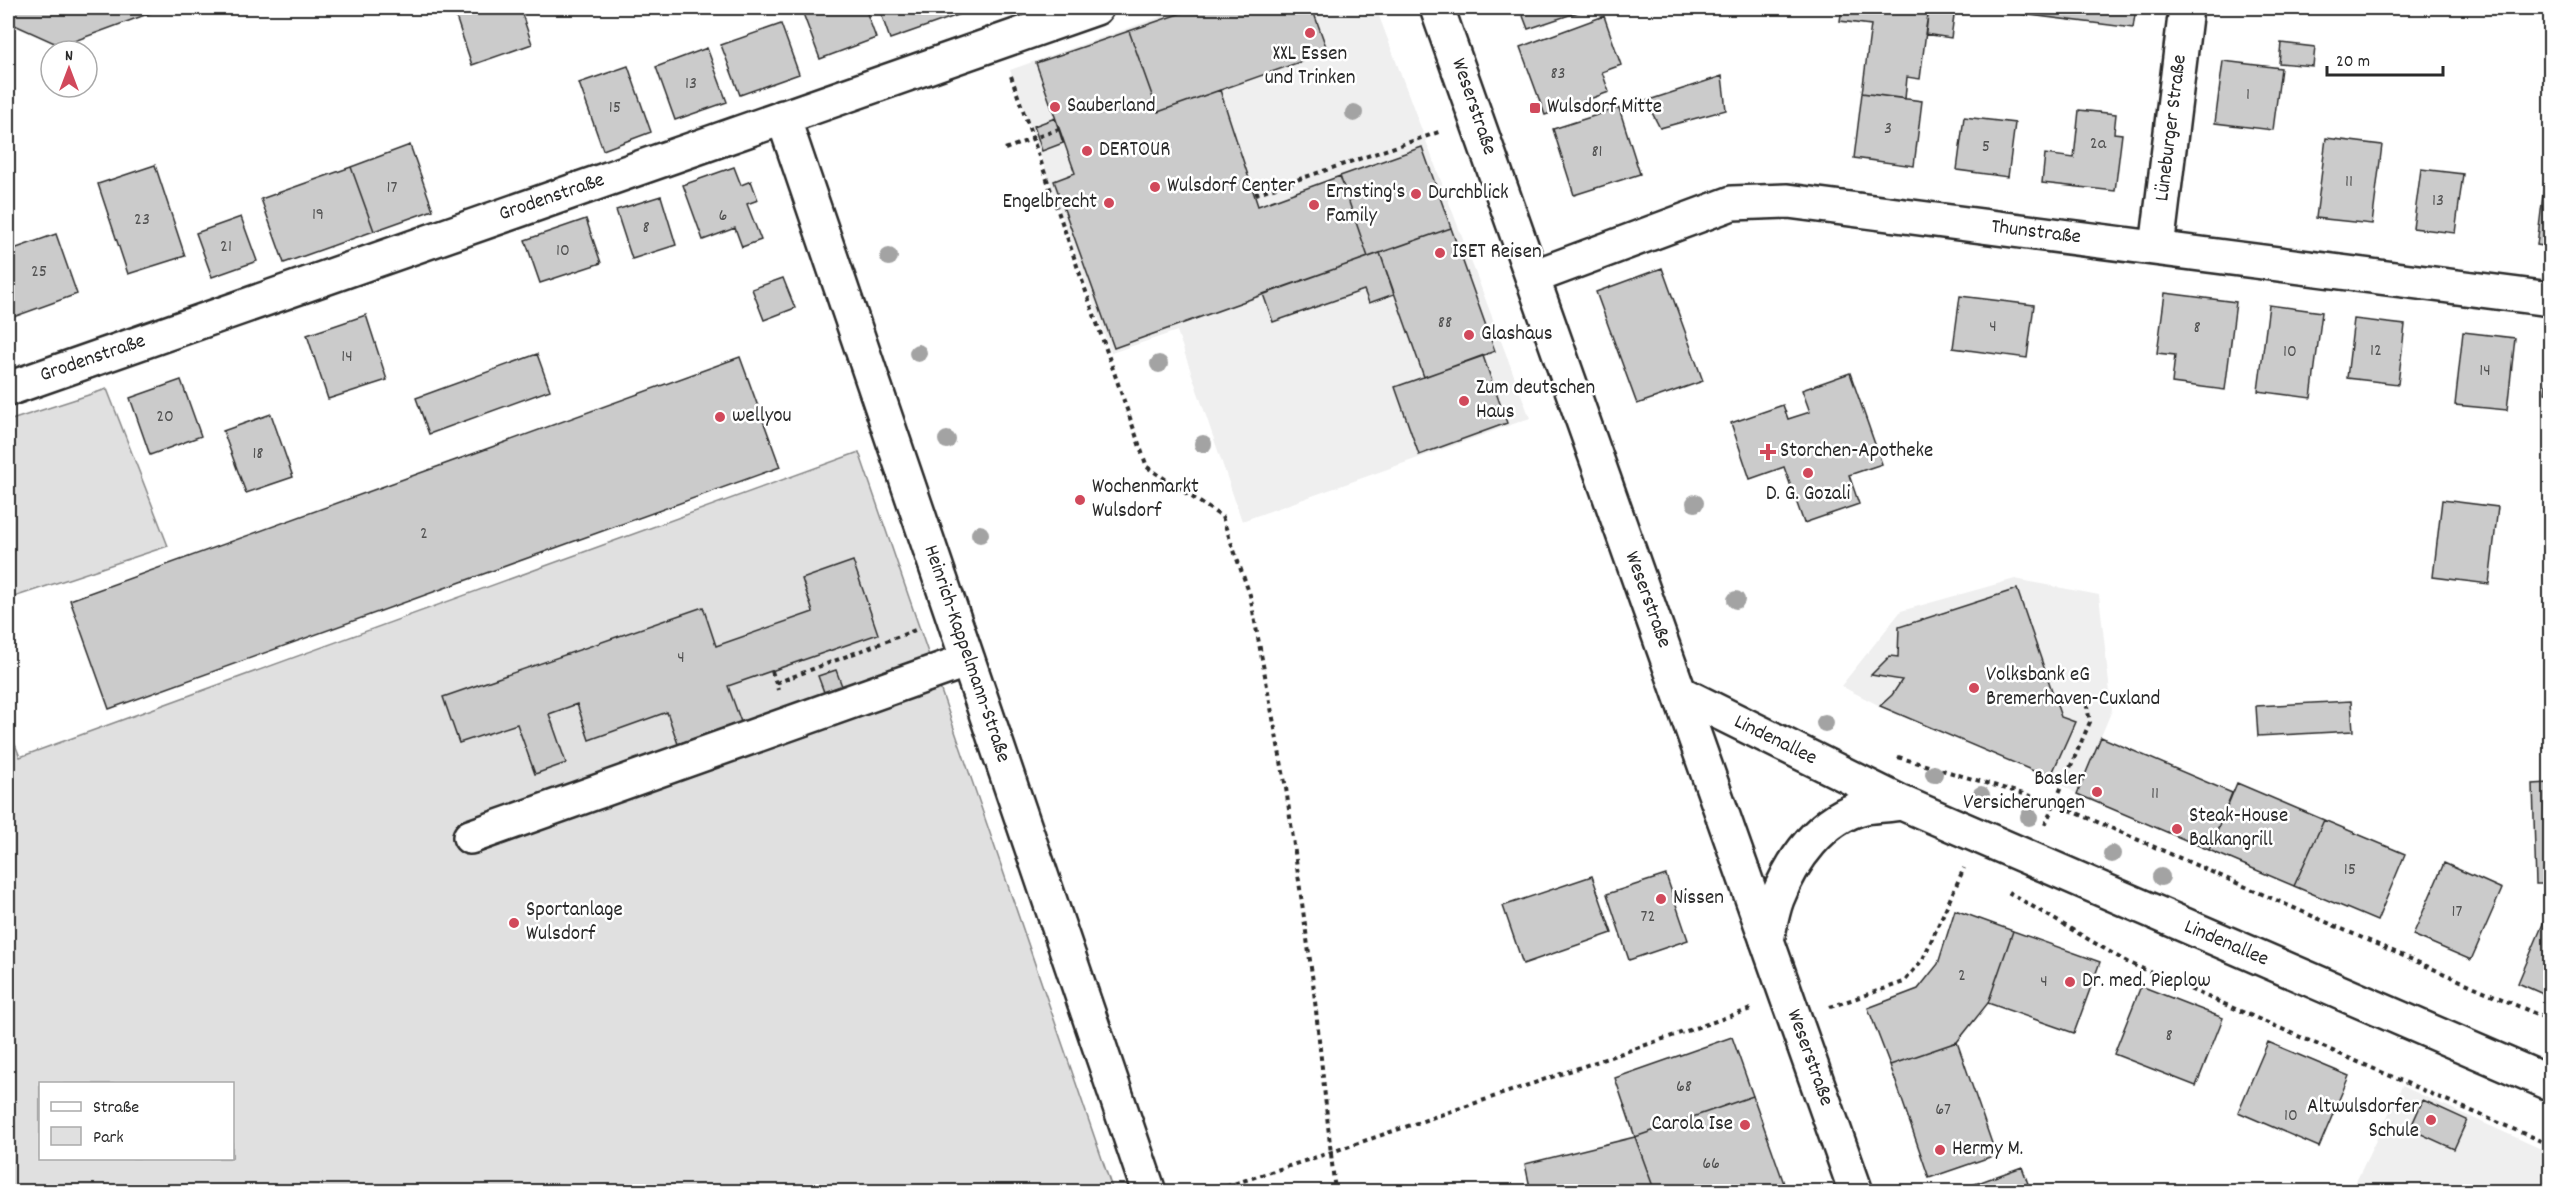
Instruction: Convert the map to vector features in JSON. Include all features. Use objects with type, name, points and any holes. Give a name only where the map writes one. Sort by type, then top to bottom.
[{"type":"street","name":"Grodenstraße","points":[[8,389],[1096,8]]},
{"type":"street","name":"Weserstraße","points":[[1437,8],[1856,1191]]},
{"type":"street","name":"Lüneburger Straße","points":[[2157,248],[2186,8]]},
{"type":"street","name":"Heinrich-Kappelmann-Straße","points":[[783,117],[1149,1191]]},
{"type":"street","name":"Thunstraße","points":[[1533,277],[1732,202],[1788,201],[2550,299]]},
{"type":"street","points":[[471,837],[968,660]]},
{"type":"street","name":"Lindenallee","points":[[1680,693],[1902,803],[2550,1083]]},
{"type":"street","points":[[1767,940],[1777,899],[1794,865],[1817,836],[1830,823],[1864,808],[1902,803]]},
{"type":"path","points":[[999,42],[1147,467],[1222,517],[1251,595],[1286,788],[1313,982],[1329,1153],[1335,1191]]},
{"type":"path","points":[[1255,194],[1477,120]]},
{"type":"path","points":[[1005,149],[1059,129]]},
{"type":"path","points":[[776,682],[952,616]]},
{"type":"path","points":[[2031,859],[2090,722],[2084,692]]},
{"type":"path","points":[[1896,757],[2054,803],[2550,1020]]},
{"type":"path","points":[[1209,1191],[1791,1008],[1904,982],[1923,959],[1965,866],[1975,872]]},
{"type":"path","points":[[2005,890],[2127,962],[2550,1145]]},
{"type":"shaded area","points":[[1185,8],[1376,8],[1530,418],[1242,521],[1177,331],[1111,353],[1010,70]]},
{"type":"shaded area","points":[[2015,579],[2099,595],[2112,710],[2077,794],[2050,778],[1880,706],[1841,686],[1901,611]]},
{"type":"shaded area","name":"Altwulsdorfer Schule","points":[[2402,1086],[2550,1153],[2550,1191],[2351,1192]]},
{"type":"green space","points":[[107,389],[168,546],[8,599],[8,421]]},
{"type":"green space","name":"Sportanlage Wulsdorf","points":[[859,452],[1113,1191],[8,1191],[8,727],[20,757]]},
{"type":"building","points":[[8,8],[164,8],[80,39],[46,39],[8,22]]},
{"type":"building","points":[[453,8],[520,8],[532,44],[472,65]]},
{"type":"building","points":[[801,8],[865,8],[876,38],[820,59]]},
{"type":"building","points":[[879,8],[978,8],[890,39]]},
{"type":"building","points":[[1196,8],[1312,8],[1328,52],[1158,112],[1129,31]]},
{"type":"building","points":[[1520,8],[1590,8],[1528,29]]},
{"type":"building","points":[[1842,8],[1929,8],[1920,79],[1907,77],[1905,99],[1862,93],[1871,25],[1840,21]]},
{"type":"building","points":[[1929,8],[1955,8],[1951,38],[1925,34]]},
{"type":"building","points":[[2023,8],[2136,8],[2133,28],[2022,14]]},
{"type":"building","points":[[1604,16],[1621,65],[1602,72],[1609,92],[1545,115],[1520,47]]},
{"type":"building","points":[[781,24],[799,74],[740,95],[721,45]]},
{"type":"building","name":"Wulsdorf Center","points":[[1129,31],[1158,112],[1220,90],[1258,206],[1340,176],[1368,257],[1114,348],[1054,181],[1075,173],[1036,63]]},
{"type":"building","points":[[2281,43],[2315,47],[2313,66],[2279,63]]},
{"type":"building","points":[[707,48],[727,102],[675,120],[656,67]]},
{"type":"building","points":[[2223,61],[2281,68],[2273,130],[2215,123]]},
{"type":"building","points":[[628,66],[651,132],[603,150],[579,83]]},
{"type":"building","points":[[1722,76],[1726,110],[1660,128],[1646,101]]},
{"type":"building","points":[[1862,93],[1922,101],[1914,166],[1854,158]]},
{"type":"building","points":[[1619,108],[1640,174],[1574,195],[1553,129]]},
{"type":"building","points":[[2079,110],[2116,114],[2114,133],[2122,134],[2115,191],[2042,183],[2045,154],[2074,158]]},
{"type":"building","points":[[1964,117],[2015,123],[2008,177],[1957,170]]},
{"type":"building","points":[[1055,118],[1063,143],[1042,151],[1034,126]]},
{"type":"building","points":[[2326,138],[2382,145],[2372,224],[2316,218]]},
{"type":"building","points":[[410,145],[433,210],[374,231],[351,167]]},
{"type":"building","points":[[1422,147],[1451,228],[1368,257],[1340,176]]},
{"type":"building","points":[[155,165],[185,256],[128,274],[98,184]]},
{"type":"building","points":[[351,167],[374,231],[284,263],[261,199]]},
{"type":"building","points":[[734,167],[741,185],[751,181],[758,200],[747,204],[761,240],[742,247],[735,228],[703,240],[683,185]]},
{"type":"building","points":[[2421,169],[2463,174],[2455,233],[2413,228]]},
{"type":"building","points":[[2545,178],[2550,178],[2550,247],[2537,245]]},
{"type":"building","points":[[661,196],[676,245],[632,259],[616,210]]},
{"type":"building","points":[[241,217],[257,261],[212,277],[196,233]]},
{"type":"building","points":[[586,219],[601,263],[540,283],[525,240]]},
{"type":"building","points":[[1451,228],[1495,351],[1424,377],[1380,253]]},
{"type":"building","points":[[56,234],[77,294],[8,319],[8,251]]},
{"type":"building","points":[[1380,253],[1394,294],[1369,303],[1364,290],[1273,322],[1263,294]]},
{"type":"building","points":[[1662,268],[1703,381],[1637,404],[1596,292]]},
{"type":"building","points":[[783,278],[795,308],[764,320],[752,289]]},
{"type":"building","points":[[2165,293],[2236,302],[2225,390],[2172,383],[2175,355],[2157,353]]},
{"type":"building","points":[[1960,296],[2034,305],[2027,358],[1953,348]]},
{"type":"building","points":[[2269,305],[2322,312],[2311,398],[2258,391]]},
{"type":"building","points":[[366,315],[387,380],[328,399],[307,335]]},
{"type":"building","points":[[2354,319],[2405,325],[2398,384],[2347,378]]},
{"type":"building","points":[[2463,332],[2515,338],[2507,410],[2455,405]]},
{"type":"building","points":[[2550,348],[2550,394],[2545,393]]},
{"type":"building","points":[[537,354],[550,390],[429,434],[416,398]]},
{"type":"building","points":[[1483,356],[1507,423],[1419,455],[1395,387]]},
{"type":"building","points":[[740,357],[780,467],[109,709],[70,600]]},
{"type":"building","points":[[1850,373],[1882,464],[1849,475],[1859,504],[1804,523],[1784,467],[1750,479],[1731,423],[1783,405],[1788,419],[1810,412],[1802,390]]},
{"type":"building","points":[[181,380],[201,436],[150,455],[130,398]]},
{"type":"building","points":[[271,414],[293,477],[246,493],[223,431]]},
{"type":"building","points":[[2442,500],[2498,507],[2489,584],[2433,577]]},
{"type":"building","points":[[853,561],[878,634],[728,686],[741,722],[678,744],[667,712],[589,740],[577,704],[549,714],[566,763],[535,774],[517,724],[459,743],[443,697],[703,607],[716,646],[813,612],[802,579]]},
{"type":"building","name":"Volksbank eG Bremerhaven-Cuxland","points":[[2017,589],[2061,717],[2075,722],[2050,778],[1880,706],[1892,695],[1902,680],[1871,675],[1890,656],[1898,657],[1899,627]]},
{"type":"building","points":[[836,670],[842,686],[824,692],[818,676]]},
{"type":"building","points":[[2351,701],[2353,731],[2258,736],[2256,706]]},
{"type":"building","points":[[2101,737],[2232,793],[2209,850],[2077,794]]},
{"type":"building","points":[[2237,783],[2324,820],[2294,886],[2209,850]]},
{"type":"building","points":[[2550,783],[2550,884],[2536,884],[2533,784]]},
{"type":"building","points":[[2324,820],[2405,854],[2377,921],[2294,886]]},
{"type":"building","points":[[2444,863],[2502,889],[2471,960],[2413,935]]},
{"type":"building","points":[[1666,875],[1688,940],[1629,960],[1607,894]]},
{"type":"building","points":[[1592,876],[1612,933],[1523,964],[1503,906]]},
{"type":"building","points":[[2550,907],[2550,997],[2518,983]]},
{"type":"building","points":[[1955,910],[2013,931],[1988,1003],[1957,1042],[1890,1065],[1868,1008],[1918,989],[1938,964]]},
{"type":"building","points":[[2013,931],[2100,962],[2074,1033],[1988,1003]]},
{"type":"building","points":[[2141,986],[2223,1018],[2196,1086],[2114,1054]]},
{"type":"building","points":[[1732,1037],[1753,1096],[1635,1137],[1615,1078]]},
{"type":"building","points":[[1957,1042],[1996,1155],[1929,1178],[1890,1065]]},
{"type":"building","points":[[2268,1042],[2349,1076],[2319,1147],[2238,1112]]},
{"type":"building","points":[[1753,1096],[1787,1192],[1655,1192],[1635,1137]]},
{"type":"building","points":[[2423,1100],[2467,1120],[2454,1149],[2410,1129]]},
{"type":"building","points":[[1635,1137],[1655,1192],[1621,1192],[1615,1189],[1603,1192],[1531,1192],[1525,1164]]},
{"type":"building","points":[[2022,1167],[2031,1192],[1953,1192]]},
{"type":"place","name":"XXL Essen und Trinken","points":[[1310,33]]},
{"type":"place","name":"Sauberland","points":[[1055,107]]},
{"type":"place","name":"Wulsdorf Mitte","points":[[1535,108]]},
{"type":"place","name":"DERTOUR","points":[[1087,151]]},
{"type":"place","name":"Wulsdorf Center","points":[[1155,187]]},
{"type":"place","name":"Durchblick","points":[[1416,194]]},
{"type":"place","name":"Engelbrecht","points":[[1109,203]]},
{"type":"place","name":"Ernsting's Family","points":[[1314,205]]},
{"type":"place","name":"ISET Reisen","points":[[1440,253]]},
{"type":"place","name":"Glashaus","points":[[1469,335]]},
{"type":"place","name":"Zum deutschen Haus","points":[[1464,401]]},
{"type":"place","name":"wellyou","points":[[720,417]]},
{"type":"place","name":"Storchen-Apotheke","points":[[1768,452]]},
{"type":"place","name":"D. G. Gozali","points":[[1808,473]]},
{"type":"place","name":"Wochenmarkt Wulsdorf","points":[[1080,500]]},
{"type":"place","name":"Volksbank eG Bremerhaven-Cuxland","points":[[1974,688]]},
{"type":"place","name":"Basler Versicherungen","points":[[2097,792]]},
{"type":"place","name":"Steak-House Balkangrill","points":[[2177,829]]},
{"type":"place","name":"Nissen","points":[[1661,899]]},
{"type":"place","name":"Sportanlage Wulsdorf","points":[[514,923]]},
{"type":"place","name":"Dr. med. Pieplow","points":[[2070,982]]},
{"type":"place","name":"Altwulsdorfer Schule","points":[[2431,1120]]},
{"type":"place","name":"Carola Ise","points":[[1745,1125]]},
{"type":"place","name":"Hermy M.","points":[[1940,1150]]}]
